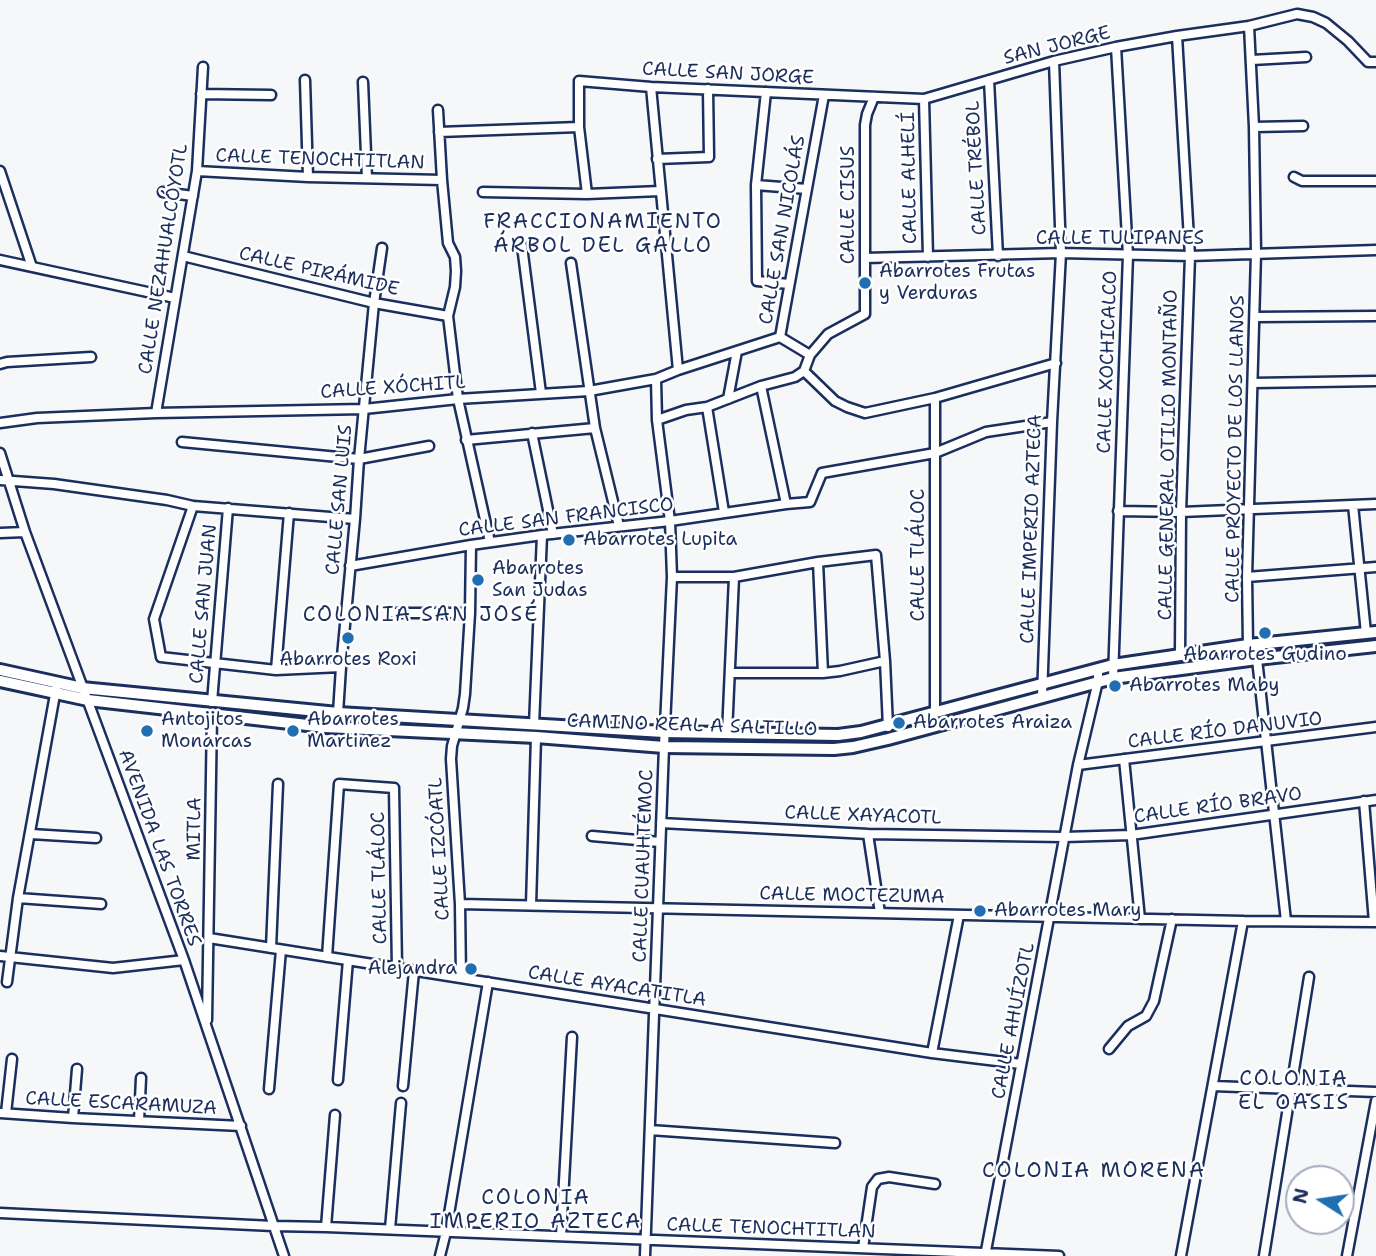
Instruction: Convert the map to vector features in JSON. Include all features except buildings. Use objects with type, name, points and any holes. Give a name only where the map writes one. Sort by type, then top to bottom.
[{"type":"street","points":[[1249,26],[1297,14],[1314,18],[1326,23],[1368,62],[1376,62]]},
{"type":"street","name":"SAN JORGE","points":[[874,97],[924,99],[1054,61],[1116,47],[1249,26]]},
{"type":"street","name":"CALLE PROYECTO DE LOS LLANOS","points":[[1248,645],[1247,577],[1256,253],[1249,26]]},
{"type":"street","name":"CALLE GENERAL OTILIO MONTAÑO","points":[[1177,36],[1190,256],[1181,512],[1180,655]]},
{"type":"street","name":"CALLE XOCHICALCO","points":[[1113,678],[1128,255],[1116,47]]},
{"type":"street","points":[[1252,60],[1306,57]]},
{"type":"street","name":"CALLE IMPERIO AZTECA","points":[[1042,697],[1061,253],[1054,61]]},
{"type":"street","name":"CALLE NEZAHUALCÓYOTL","points":[[156,413],[197,171],[203,67]]},
{"type":"street","points":[[305,80],[308,177]]},
{"type":"street","name":"CALLE TRÉBOL","points":[[989,80],[998,256]]},
{"type":"street","name":"CALLE SAN JORGE","points":[[579,127],[579,81],[874,97]]},
{"type":"street","points":[[363,82],[368,178]]},
{"type":"street","points":[[651,87],[678,370]]},
{"type":"street","points":[[657,159],[709,157],[708,89]]},
{"type":"street","points":[[766,92],[756,185],[757,281],[789,284]]},
{"type":"street","points":[[201,94],[271,95]]},
{"type":"street","name":"CALLE SAN NICOLÁS","points":[[810,355],[780,337],[824,94]]},
{"type":"street","name":"CALLE CISUS","points":[[810,355],[828,334],[865,314],[865,125],[874,97]]},
{"type":"street","name":"CALLE ALHELÍ","points":[[924,99],[928,257]]},
{"type":"street","points":[[438,110],[449,243],[455,257],[456,271],[448,316],[458,399],[490,542]]},
{"type":"street","points":[[1254,127],[1303,126]]},
{"type":"street","points":[[439,132],[579,127],[587,194]]},
{"type":"street","points":[[0,171],[32,267]]},
{"type":"street","name":"CALLE TENOCHTITLAN","points":[[197,171],[442,180]]},
{"type":"street","points":[[1294,177],[1302,181],[1376,181]]},
{"type":"street","points":[[756,185],[807,189]]},
{"type":"street","points":[[483,191],[587,194],[660,191]]},
{"type":"street","points":[[163,192],[193,197]]},
{"type":"street","points":[[522,246],[541,393]]},
{"type":"street","name":"CALLE SAN LUIS","points":[[338,713],[359,459],[382,248]]},
{"type":"street","name":"CALLE TULIPANES","points":[[864,258],[1061,253],[1190,256],[1376,250]]},
{"type":"street","name":"CALLE PIRÁMIDE","points":[[183,256],[374,303],[448,316]]},
{"type":"street","points":[[0,260],[175,298]]},
{"type":"street","points":[[572,263],[595,428],[618,526]]},
{"type":"street","points":[[1255,317],[1376,316]]},
{"type":"street","name":"CALLE XÓCHITL","points":[[0,423],[37,418],[156,413],[364,409],[458,399],[589,391],[656,379],[780,337]]},
{"type":"street","points":[[728,399],[737,351]]},
{"type":"street","points":[[657,420],[686,410],[707,407],[761,386],[795,377],[804,371],[810,355]]},
{"type":"street","points":[[0,364],[91,357]]},
{"type":"street","points":[[804,371],[835,401],[865,413],[935,398],[1056,363]]},
{"type":"street","name":"CALLE CUAUHTÉMOC","points":[[645,1256],[672,577],[670,521],[657,420],[656,379]]},
{"type":"street","points":[[1254,383],[1376,381]]},
{"type":"street","points":[[761,386],[786,504]]},
{"type":"street","name":"CALLE TLÁLOC","points":[[935,398],[935,712]]},
{"type":"street","points":[[707,407],[724,513]]},
{"type":"street","points":[[935,453],[986,432],[1052,422]]},
{"type":"street","points":[[466,440],[595,428]]},
{"type":"street","points":[[532,433],[553,534]]},
{"type":"street","points":[[182,442],[359,459],[429,446]]},
{"type":"street","name":"AVENIDA LAS TORRES","points":[[0,453],[4,480],[184,960],[284,1256]]},
{"type":"street","name":"CALLE SAN FRANCISCO","points":[[350,566],[490,542],[810,502],[822,474],[935,453]]},
{"type":"street","points":[[4,480],[54,484],[193,506],[355,519]]},
{"type":"street","points":[[1118,511],[1181,512],[1376,504]]},
{"type":"street","points":[[1353,505],[1359,568],[1371,632]]},
{"type":"street","points":[[193,506],[154,620],[161,657],[276,670],[341,667]]},
{"type":"street","name":"CALLE SAN JUAN","points":[[212,702],[228,508]]},
{"type":"street","points":[[276,670],[289,513]]},
{"type":"street","points":[[0,533],[25,531]]},
{"type":"street","points":[[534,725],[542,535]]},
{"type":"street","name":"CALLE IZCÓATL","points":[[461,978],[452,746],[465,694],[471,545]]},
{"type":"street","points":[[672,577],[734,577],[876,555],[888,739]]},
{"type":"street","points":[[818,562],[823,673]]},
{"type":"street","points":[[1247,577],[1376,566]]},
{"type":"street","points":[[727,734],[734,577]]},
{"type":"street","points":[[394,613],[470,613]]},
{"type":"street","name":"CAMINO REAL A SALTILLO","points":[[0,681],[338,713],[664,732],[838,736],[1112,665],[1248,645],[1371,632]]},
{"type":"street","points":[[1248,645],[1256,659],[1286,921]]},
{"type":"street","name":"CAMINO REAL A SALTILLO","points":[[0,670],[88,700],[325,727],[536,737],[664,747],[834,748],[853,747],[888,739],[1113,678],[1376,646]]},
{"type":"street","points":[[730,673],[823,673],[885,661]]},
{"type":"street","name":"CALLE AHUÍZOTL","points":[[985,1255],[1078,765],[1098,681],[1098,669]]},
{"type":"street","points":[[7,982],[5,956],[31,834],[56,688]]},
{"type":"street","name":"MITLA","points":[[207,1027],[212,715]]},
{"type":"street","name":"CALLE RÍO DANUVIO","points":[[1078,765],[1376,727]]},
{"type":"street","points":[[531,905],[536,737]]},
{"type":"street","points":[[1124,759],[1140,919]]},
{"type":"street","points":[[271,948],[278,784]]},
{"type":"street","name":"CALLE TLÁLOC","points":[[327,957],[339,784],[394,788],[397,968]]},
{"type":"street","name":"CALLE RÍO BRAVO","points":[[1065,837],[1132,835],[1376,800]]},
{"type":"street","points":[[1364,801],[1375,922]]},
{"type":"street","name":"CALLE XAYACOTL","points":[[661,823],[868,834],[1065,837]]},
{"type":"street","points":[[31,834],[96,838]]},
{"type":"street","points":[[868,834],[880,913]]},
{"type":"street","points":[[592,836],[660,842]]},
{"type":"street","points":[[18,898],[101,904]]},
{"type":"street","name":"CALLE MOCTEZUMA","points":[[460,904],[1375,922]]},
{"type":"street","points":[[932,1053],[959,915]]},
{"type":"street","points":[[1109,1049],[1128,1026],[1146,1016],[1154,1001],[1172,919]]},
{"type":"street","points":[[1181,1256],[1243,921]]},
{"type":"street","name":"CALLE AYACATITLA","points":[[209,938],[932,1053],[1021,1064]]},
{"type":"street","points":[[269,1089],[281,950]]},
{"type":"street","points":[[5,956],[113,968],[184,960]]},
{"type":"street","points":[[338,1080],[348,960]]},
{"type":"street","points":[[403,1086],[414,971]]},
{"type":"street","points":[[1264,1256],[1309,977]]},
{"type":"street","points":[[440,1256],[488,982]]},
{"type":"street","points":[[561,1236],[572,1037]]},
{"type":"street","points":[[3,1113],[12,1059]]},
{"type":"street","points":[[73,1118],[77,1069]]},
{"type":"street","points":[[139,1121],[141,1078]]},
{"type":"street","points":[[1213,1086],[1376,1092]]},
{"type":"street","points":[[1347,1256],[1376,1101]]},
{"type":"street","points":[[390,1229],[401,1103]]},
{"type":"street","name":"CALLE ESCARAMUZA","points":[[3,1113],[241,1126]]},
{"type":"street","points":[[326,1227],[335,1115]]},
{"type":"street","points":[[650,1130],[835,1143]]},
{"type":"street","points":[[863,1248],[872,1187],[878,1179],[889,1177],[935,1184]]},
{"type":"street","name":"CALLE TENOCHTITLAN","points":[[0,1213],[561,1236],[818,1251],[863,1248],[1059,1256]]},
{"type":"place","name":"Abarrotes Frutas y Verduras","points":[[865,283]]},
{"type":"place","name":"Abarrotes Lupita","points":[[569,540]]},
{"type":"place","name":"Abarrotes San Judas","points":[[478,580]]},
{"type":"place","name":"Abarrotes Gudino","points":[[1265,633]]},
{"type":"place","name":"Abarrotes Roxi","points":[[348,638]]},
{"type":"place","name":"Abarrotes Maby","points":[[1115,686]]},
{"type":"place","name":"Abarrotes Araiza","points":[[899,723]]},
{"type":"place","name":"Antojitos Monarcas","points":[[147,731]]},
{"type":"place","name":"Abarrotes Martinez","points":[[293,731]]},
{"type":"place","name":"Abarrotes Mary","points":[[980,911]]},
{"type":"place","name":"Alejandra","points":[[471,969]]},
{"type":"district","name":"FRACCIONAMIENTO ÁRBOL DEL GALLO","points":[[603,235]]},
{"type":"district","name":"COLONIA SAN JOSÉ","points":[[421,616]]},
{"type":"district","name":"COLONIA EL OASIS","points":[[1294,1092]]},
{"type":"district","name":"COLONIA MORENA","points":[[1094,1172]]},
{"type":"district","name":"COLONIA IMPERIO AZTECA","points":[[536,1211]]}]
